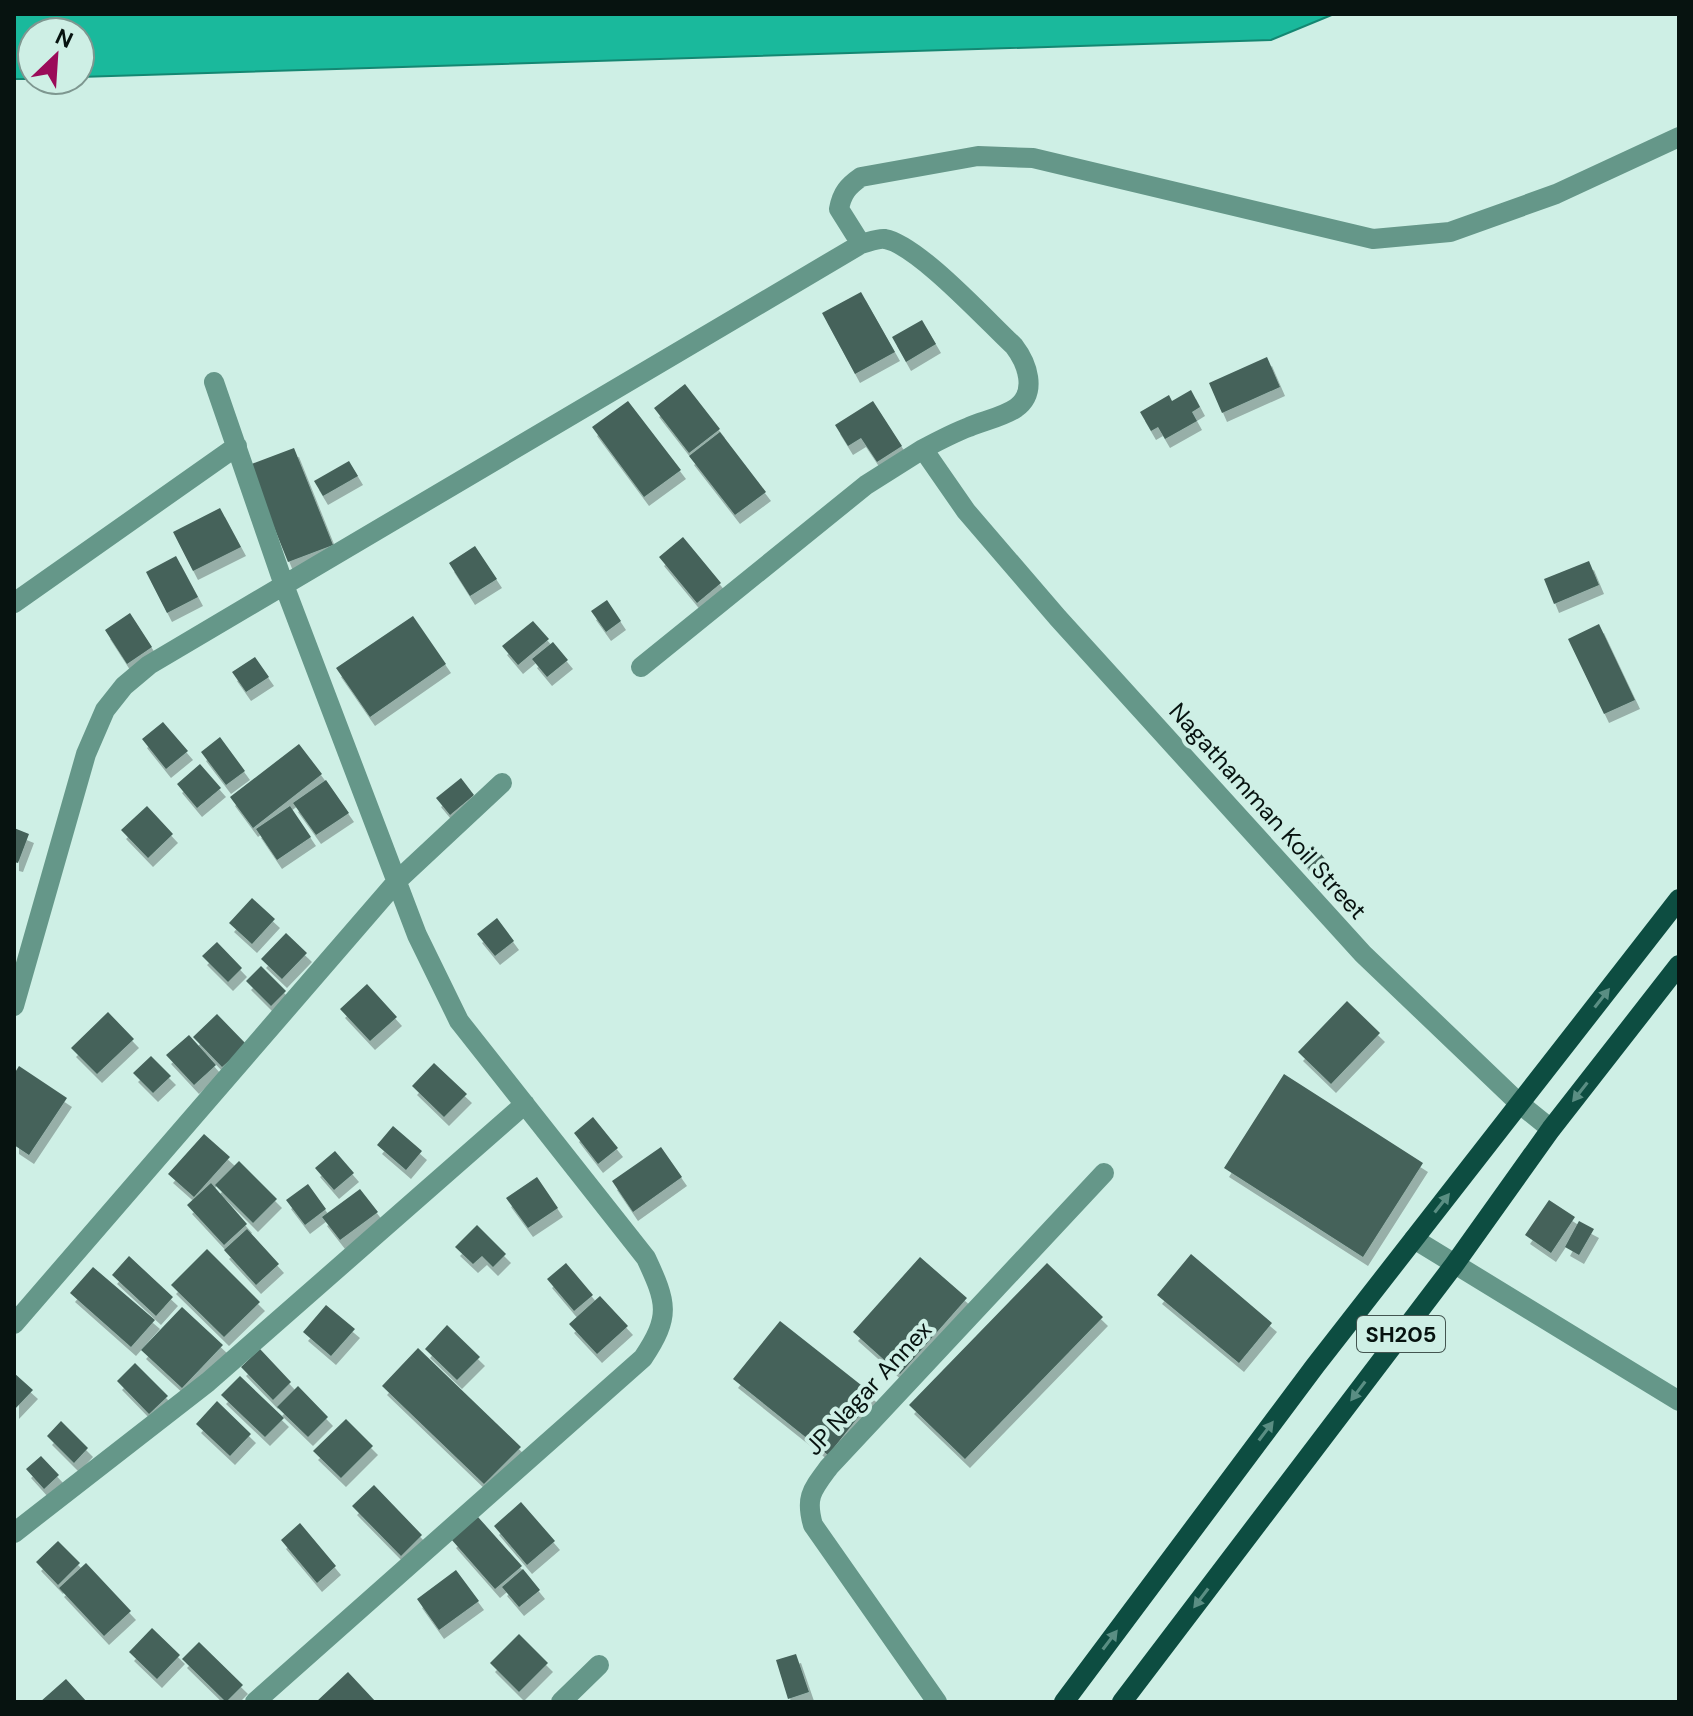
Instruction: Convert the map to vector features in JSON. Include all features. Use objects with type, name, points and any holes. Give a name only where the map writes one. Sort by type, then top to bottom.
[{"type":"main road","points":[[1064,1702],[1315,1366],[1679,899]]},
{"type":"main road","name":"SH205","points":[[1122,1702],[1454,1265],[1551,1129],[1679,965]]},
{"type":"street","points":[[861,244],[839,209],[848,185],[861,177],[978,156],[1033,158],[1373,239],[1450,232],[1556,194],[1679,137]]},
{"type":"street","points":[[14,1006],[86,754],[105,710],[124,686],[149,665],[861,244],[883,239],[904,246],[1014,346],[1025,361],[1029,376],[1025,398],[1016,408],[956,432],[866,485],[641,667]]},
{"type":"street","points":[[214,382],[284,585],[417,935],[459,1021],[646,1258],[661,1290],[664,1311],[660,1333],[643,1358],[255,1702]]},
{"type":"street","points":[[14,603],[237,446]]},
{"type":"street","name":"Nagathamman Koil Street","points":[[923,449],[966,511],[1068,629],[1363,954],[1520,1104],[1551,1129]]},
{"type":"street","points":[[14,1324],[398,880],[502,783]]},
{"type":"street","points":[[14,1533],[208,1382],[525,1104]]},
{"type":"street","name":"JP Nagar Annex","points":[[937,1702],[813,1525],[808,1507],[812,1490],[829,1467],[1104,1173]]},
{"type":"street","points":[[1414,1239],[1679,1401]]},
{"type":"street","points":[[561,1702],[599,1665]]},
{"type":"shaded area","points":[[14,14],[1334,14],[1271,40],[96,77],[96,16],[16,16],[14,79]]},
{"type":"building","points":[[861,292],[895,352],[855,374],[822,313]]},
{"type":"building","points":[[922,320],[936,344],[906,362],[892,337]]},
{"type":"building","points":[[1267,357],[1280,387],[1222,413],[1209,383]]},
{"type":"building","points":[[685,384],[720,429],[689,453],[654,408]]},
{"type":"building","points":[[1191,390],[1200,407],[1192,412],[1197,421],[1165,439],[1158,427],[1151,431],[1140,412],[1169,395],[1172,401]]},
{"type":"building","points":[[628,401],[681,470],[644,497],[592,427]]},
{"type":"building","points":[[873,401],[902,446],[877,462],[861,438],[848,446],[835,425]]},
{"type":"building","points":[[720,432],[766,492],[735,515],[689,456]]},
{"type":"building","points":[[294,448],[333,545],[288,562],[249,465]]},
{"type":"building","points":[[349,461],[358,476],[323,496],[314,481]]},
{"type":"building","points":[[220,508],[241,547],[193,571],[173,532]]},
{"type":"building","points":[[683,537],[721,583],[697,603],[659,557]]},
{"type":"building","points":[[475,546],[497,579],[470,596],[449,563]]},
{"type":"building","points":[[176,556],[198,597],[167,613],[146,572]]},
{"type":"building","points":[[1589,561],[1599,585],[1554,604],[1544,579]]},
{"type":"building","points":[[607,600],[621,621],[606,632],[591,611]]},
{"type":"building","points":[[130,613],[152,647],[127,664],[105,630]]},
{"type":"building","points":[[413,616],[446,664],[370,717],[336,668]]},
{"type":"building","points":[[533,621],[549,639],[518,665],[502,646]]},
{"type":"building","points":[[1599,624],[1635,700],[1604,714],[1568,639]]},
{"type":"building","points":[[553,642],[568,660],[547,677],[532,659]]},
{"type":"building","points":[[255,657],[269,677],[246,692],[232,672]]},
{"type":"building","points":[[163,722],[188,751],[166,769],[142,739]]},
{"type":"building","points":[[220,737],[245,771],[226,785],[201,752]]},
{"type":"building","points":[[299,744],[322,774],[253,828],[230,797]]},
{"type":"building","points":[[200,764],[221,788],[197,808],[177,784]]},
{"type":"building","points":[[461,778],[474,795],[450,815],[436,798]]},
{"type":"building","points":[[326,780],[349,813],[316,835],[293,803]]},
{"type":"building","points":[[147,806],[173,834],[148,858],[121,830]]},
{"type":"building","points":[[290,806],[311,837],[277,860],[256,829]]},
{"type":"building","points":[[14,828],[29,834],[18,863],[14,862]]},
{"type":"building","points":[[1314,845],[1329,864],[1314,875],[1299,856]]},
{"type":"building","points":[[252,898],[275,919],[252,944],[229,923]]},
{"type":"building","points":[[497,918],[514,941],[495,956],[477,934]]},
{"type":"building","points":[[286,933],[307,953],[282,979],[261,959]]},
{"type":"building","points":[[217,942],[242,968],[228,982],[202,956]]},
{"type":"building","points":[[261,966],[286,991],[271,1006],[246,981]]},
{"type":"building","points":[[367,984],[397,1017],[370,1041],[340,1009]]},
{"type":"building","points":[[1347,1001],[1380,1033],[1331,1084],[1298,1052]]},
{"type":"building","points":[[108,1012],[134,1039],[97,1074],[71,1048]]},
{"type":"building","points":[[217,1014],[247,1045],[222,1067],[193,1037]]},
{"type":"building","points":[[189,1035],[216,1065],[194,1085],[166,1055]]},
{"type":"building","points":[[151,1056],[171,1076],[153,1093],[133,1073]]},
{"type":"building","points":[[434,1063],[467,1094],[444,1117],[412,1086]]},
{"type":"building","points":[[19,1066],[67,1098],[29,1155],[14,1145],[14,1074]]},
{"type":"building","points":[[1284,1074],[1423,1163],[1363,1257],[1224,1168]]},
{"type":"building","points":[[593,1117],[618,1148],[598,1164],[574,1133]]},
{"type":"building","points":[[393,1126],[422,1151],[406,1170],[377,1145]]},
{"type":"building","points":[[204,1134],[230,1157],[194,1197],[168,1174]]},
{"type":"building","points":[[661,1147],[682,1177],[633,1212],[612,1181]]},
{"type":"building","points":[[335,1151],[354,1173],[334,1190],[315,1168]]},
{"type":"building","points":[[239,1161],[277,1199],[253,1223],[215,1185]]},
{"type":"building","points":[[537,1177],[558,1208],[528,1228],[506,1198]]},
{"type":"building","points":[[211,1183],[247,1224],[224,1245],[187,1205]]},
{"type":"building","points":[[308,1184],[326,1209],[305,1225],[286,1200]]},
{"type":"building","points":[[360,1189],[378,1212],[340,1240],[322,1217]]},
{"type":"building","points":[[1549,1200],[1575,1217],[1551,1253],[1525,1235]]},
{"type":"building","points":[[1579,1221],[1594,1229],[1579,1255],[1565,1247]]},
{"type":"building","points":[[477,1225],[506,1254],[493,1267],[482,1256],[473,1264],[455,1247]]},
{"type":"building","points":[[247,1229],[279,1264],[256,1285],[224,1250]]},
{"type":"building","points":[[207,1249],[260,1302],[224,1337],[171,1285]]},
{"type":"building","points":[[1191,1254],[1272,1323],[1239,1363],[1157,1295]]},
{"type":"building","points":[[129,1256],[173,1297],[156,1316],[112,1275]]},
{"type":"building","points":[[920,1257],[967,1298],[900,1374],[853,1332]]},
{"type":"building","points":[[566,1263],[593,1295],[574,1311],[547,1279]]},
{"type":"building","points":[[1047,1263],[1103,1317],[965,1459],[909,1405]]},
{"type":"building","points":[[93,1267],[155,1320],[131,1347],[70,1293]]},
{"type":"building","points":[[600,1296],[628,1326],[597,1354],[569,1324]]},
{"type":"building","points":[[326,1305],[355,1329],[331,1356],[303,1332]]},
{"type":"building","points":[[182,1307],[223,1345],[182,1388],[141,1350]]},
{"type":"building","points":[[780,1321],[875,1396],[828,1455],[733,1379]]},
{"type":"building","points":[[447,1325],[480,1357],[457,1380],[425,1349]]},
{"type":"building","points":[[418,1348],[521,1447],[484,1484],[382,1386]]},
{"type":"building","points":[[260,1349],[291,1382],[273,1400],[241,1367]]},
{"type":"building","points":[[135,1363],[168,1396],[149,1414],[117,1381]]},
{"type":"building","points":[[14,1373],[33,1390],[14,1410]]},
{"type":"building","points":[[240,1376],[284,1418],[265,1437],[221,1395]]},
{"type":"building","points":[[298,1386],[328,1417],[308,1437],[277,1407]]},
{"type":"building","points":[[217,1401],[251,1434],[230,1456],[196,1424]]},
{"type":"building","points":[[346,1419],[373,1446],[341,1478],[313,1451]]},
{"type":"building","points":[[61,1421],[88,1448],[74,1463],[47,1436]]},
{"type":"building","points":[[41,1456],[59,1475],[44,1489],[26,1469]]},
{"type":"building","points":[[374,1485],[422,1535],[401,1556],[352,1506]]},
{"type":"building","points":[[521,1502],[555,1541],[527,1565],[494,1526]]},
{"type":"building","points":[[478,1517],[522,1566],[495,1589],[451,1539]]},
{"type":"building","points":[[300,1523],[336,1566],[317,1583],[281,1540]]},
{"type":"building","points":[[58,1541],[80,1563],[58,1585],[36,1562]]},
{"type":"building","points":[[86,1563],[131,1611],[104,1636],[59,1588]]},
{"type":"building","points":[[523,1569],[540,1590],[519,1607],[502,1587]]},
{"type":"building","points":[[456,1570],[479,1601],[439,1630],[417,1599]]},
{"type":"building","points":[[152,1628],[180,1655],[157,1679],[129,1652]]},
{"type":"building","points":[[519,1634],[548,1663],[519,1692],[490,1663]]},
{"type":"building","points":[[199,1642],[243,1685],[226,1702],[182,1659]]},
{"type":"building","points":[[796,1654],[809,1692],[788,1699],[776,1660]]},
{"type":"building","points":[[348,1672],[376,1702],[316,1702]]},
{"type":"building","points":[[66,1679],[87,1702],[40,1702]]}]
